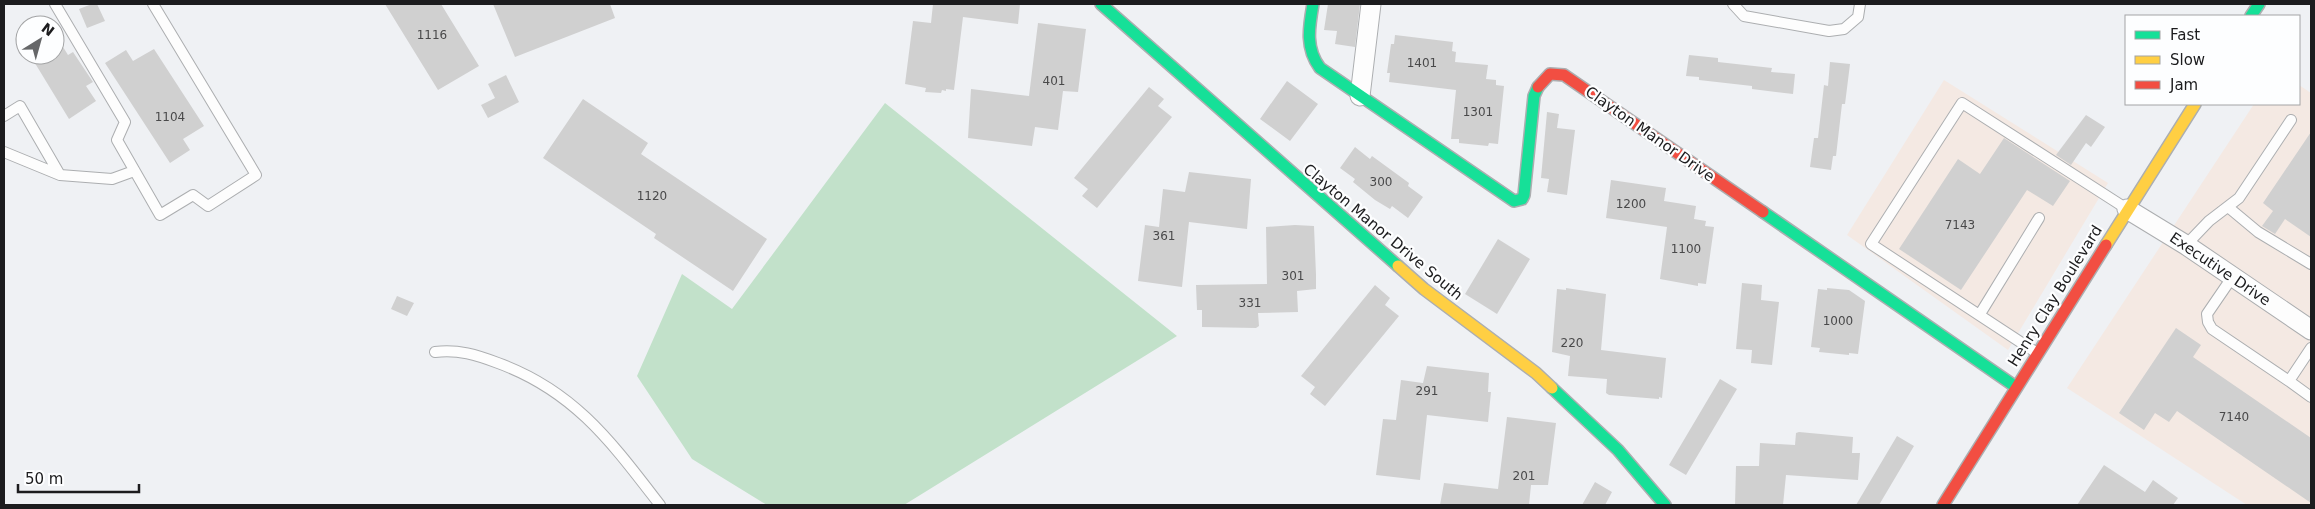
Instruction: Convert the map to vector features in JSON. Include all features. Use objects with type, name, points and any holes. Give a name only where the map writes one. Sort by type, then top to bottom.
[{"type":"street","name":"Clayton Manor Drive South","points":[[1101,4],[1424,289],[1536,373],[1618,450],[1666,505]]},
{"type":"street","name":"Clayton Manor Drive","points":[[1314,4],[1309,29],[1312,59],[1320,68],[1514,202],[1522,199],[1524,195],[1534,96],[1538,86],[1550,74],[1564,75],[2016,387]]},
{"type":"street","points":[[1360,96],[1371,4]]},
{"type":"street","points":[[2252,15],[2259,4]]},
{"type":"street","name":"Henry Clay Boulevard","points":[[1943,505],[2127,209],[2194,105]]},
{"type":"street","name":"Executive Drive","points":[[2127,209],[2310,325]]},
{"type":"lane","points":[[55,4],[125,122],[117,140],[160,215],[192,195],[208,206],[256,174],[153,4]]},
{"type":"lane","points":[[1734,4],[1744,16],[1829,31],[1844,29],[1858,17],[1860,4]]},
{"type":"lane","points":[[2037,353],[1871,244],[1962,103],[2127,209]]},
{"type":"lane","points":[[4,116],[20,106],[60,175]]},
{"type":"lane","points":[[2186,245],[2209,222],[2239,198],[2292,120]]},
{"type":"lane","points":[[4,152],[60,175],[112,180],[134,171]]},
{"type":"lane","points":[[2228,207],[2258,232],[2311,264]]},
{"type":"lane","points":[[1980,314],[2039,218]]},
{"type":"lane","points":[[2233,276],[2207,314],[2208,322],[2212,329],[2311,396]]},
{"type":"lane","points":[[2289,381],[2311,348]]},
{"type":"lane","points":[[435,352],[471,353],[533,377],[557,393],[584,414],[600,431],[660,505]]},
{"type":"shaded area","points":[[1944,80],[2108,183],[2008,350],[1847,235]]},
{"type":"shaded area","points":[[2300,86],[2311,93],[2311,505],[2247,505],[2067,388],[2253,105],[2300,105]]},
{"type":"green space","points":[[885,103],[1177,336],[904,505],[767,505],[692,459],[637,376],[682,274],[732,309]]},
{"type":"building","points":[[97,4],[105,21],[87,28],[79,9]]},
{"type":"building","points":[[385,4],[441,4],[479,66],[438,90]]},
{"type":"building","points":[[493,4],[610,4],[615,18],[515,57]]},
{"type":"building","points":[[933,4],[1020,4],[1018,24],[963,17],[954,90],[946,89],[946,91],[942,90],[941,93],[925,92],[926,88],[905,84],[913,21],[931,23]]},
{"type":"building","points":[[1328,4],[1360,4],[1355,47],[1335,44],[1337,31],[1324,30]]},
{"type":"building","points":[[1038,23],[1086,29],[1078,92],[1063,91],[1058,130],[1035,127],[1032,146],[968,138],[971,89],[1029,96]]},
{"type":"building","points":[[1395,35],[1453,42],[1452,51],[1456,52],[1455,62],[1488,65],[1486,79],[1496,80],[1496,85],[1504,86],[1498,144],[1489,143],[1488,146],[1459,143],[1459,139],[1451,139],[1456,90],[1389,82],[1390,73],[1387,73],[1391,44],[1394,44]]},
{"type":"building","points":[[154,49],[204,126],[183,139],[190,150],[170,163],[105,63],[126,50],[133,61]]},
{"type":"building","points":[[65,50],[68,55],[73,52],[93,82],[86,86],[96,101],[69,119],[36,65],[65,65]]},
{"type":"building","points":[[1689,55],[1718,58],[1718,62],[1772,68],[1771,72],[1795,74],[1793,94],[1752,89],[1752,86],[1699,80],[1699,77],[1686,76]]},
{"type":"building","points":[[1830,62],[1850,64],[1845,104],[1842,104],[1836,156],[1833,156],[1831,170],[1810,167],[1814,138],[1818,138],[1824,85],[1828,86]]},
{"type":"building","points":[[506,75],[519,102],[488,118],[481,105],[495,98],[488,84]]},
{"type":"building","points":[[1287,81],[1318,104],[1290,141],[1260,119]]},
{"type":"building","points":[[1149,87],[1164,99],[1158,106],[1172,117],[1097,208],[1082,196],[1088,189],[1074,178]]},
{"type":"building","points":[[583,99],[648,143],[641,154],[767,239],[733,291],[654,238],[656,234],[543,158]]},
{"type":"building","points":[[1547,112],[1559,114],[1557,128],[1575,130],[1567,195],[1547,192],[1549,179],[1541,178]]},
{"type":"building","points":[[2086,115],[2105,127],[2091,147],[2086,143],[2071,165],[2056,155]]},
{"type":"building","points":[[2311,132],[2311,237],[2285,219],[2275,234],[2262,226],[2273,211],[2263,203]]},
{"type":"building","points":[[2004,138],[2070,181],[2053,206],[2027,190],[1961,290],[1899,249],[1958,159],[1980,174]]},
{"type":"building","points":[[1355,147],[1370,159],[1372,156],[1409,183],[1408,186],[1423,197],[1408,218],[1392,206],[1390,209],[1375,200],[1353,182],[1355,179],[1340,168]]},
{"type":"building","points":[[1189,172],[1251,179],[1247,229],[1189,222],[1182,287],[1138,281],[1145,225],[1159,227],[1163,189],[1185,192]]},
{"type":"building","points":[[1611,180],[1666,188],[1664,201],[1696,206],[1694,219],[1706,221],[1705,226],[1714,227],[1706,284],[1698,283],[1698,286],[1660,279],[1667,227],[1606,218]]},
{"type":"building","points":[[1314,226],[1316,275],[1316,289],[1297,291],[1298,312],[1258,313],[1259,326],[1256,328],[1202,327],[1202,310],[1197,310],[1196,285],[1267,284],[1266,227]]},
{"type":"building","points":[[1498,239],[1530,259],[1497,314],[1465,294]]},
{"type":"building","points":[[1742,283],[1762,285],[1761,300],[1779,302],[1772,365],[1751,363],[1752,350],[1736,349]]},
{"type":"building","points":[[1375,285],[1390,298],[1385,305],[1399,316],[1325,406],[1310,394],[1315,387],[1301,376]]},
{"type":"building","points":[[1566,288],[1606,294],[1601,350],[1666,358],[1662,398],[1609,395],[1606,393],[1607,379],[1568,376],[1570,356],[1552,352],[1557,289],[1566,290]]},
{"type":"building","points":[[1827,288],[1849,290],[1865,301],[1858,354],[1819,352],[1820,348],[1811,347],[1818,289],[1827,290]]},
{"type":"building","points":[[397,296],[414,303],[407,316],[391,309]]},
{"type":"building","points":[[2176,328],[2201,345],[2193,357],[2311,438],[2311,503],[2177,411],[2169,422],[2155,413],[2144,430],[2119,413]]},
{"type":"building","points":[[1427,366],[1489,373],[1488,392],[1491,392],[1488,422],[1427,415],[1420,480],[1376,475],[1383,419],[1396,420],[1401,380],[1423,383]]},
{"type":"building","points":[[1720,379],[1737,389],[1686,475],[1669,465]]},
{"type":"building","points":[[1507,417],[1556,423],[1548,485],[1531,485],[1529,505],[1440,505],[1444,483],[1498,489]]},
{"type":"building","points":[[1796,433],[1853,437],[1852,453],[1860,453],[1858,480],[1786,475],[1783,505],[1735,505],[1736,466],[1759,466],[1760,443],[1795,445]]},
{"type":"building","points":[[1897,436],[1914,446],[1879,505],[1856,505]]},
{"type":"building","points":[[2104,465],[2145,492],[2153,480],[2178,498],[2173,505],[2077,505]]},
{"type":"building","points":[[1595,482],[1612,492],[1605,505],[1582,505]]},
{"type":"traffic: fast","points":[[1101,4],[1398,266]]},
{"type":"traffic: fast","points":[[1313,4],[1309,37],[1312,53],[1320,68],[1514,201],[1522,199],[1524,195],[1534,96],[1538,87]]},
{"type":"traffic: fast","points":[[2252,15],[2259,4]]},
{"type":"traffic: fast","points":[[1763,212],[2016,387]]},
{"type":"traffic: fast","points":[[1552,388],[1618,450],[1665,505]]},
{"type":"traffic: slow","points":[[2106,245],[2194,105]]},
{"type":"traffic: slow","points":[[1398,266],[1424,289],[1536,373],[1552,388]]},
{"type":"traffic: jam","points":[[1538,87],[1550,74],[1564,75],[1763,212]]},
{"type":"traffic: jam","points":[[1943,505],[2106,245]]}]
